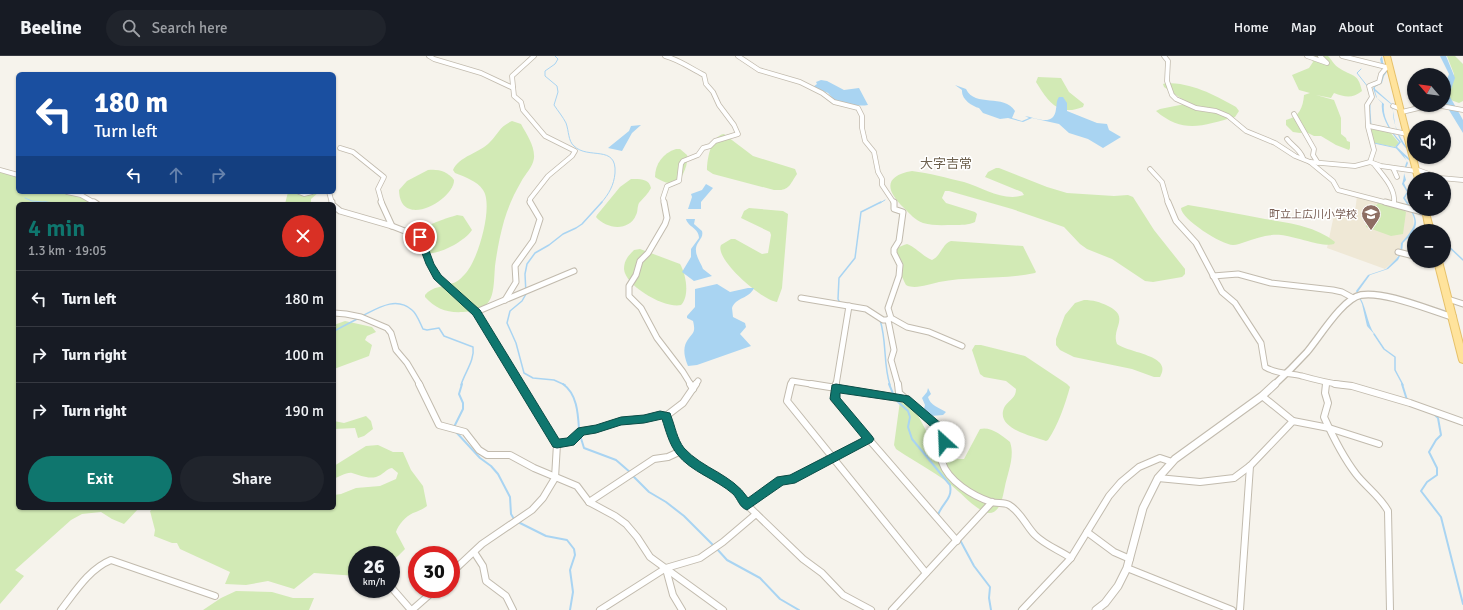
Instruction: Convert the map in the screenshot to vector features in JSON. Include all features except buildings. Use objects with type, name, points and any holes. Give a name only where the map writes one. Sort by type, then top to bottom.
[{"type":"main road","points":[[1387,56],[1386,67],[1401,110],[1407,134]]},
{"type":"main road","points":[[1413,164],[1415,171]]},
{"type":"main road","points":[[1440,268],[1463,358]]},
{"type":"street","points":[[429,56],[434,59],[487,75],[513,88]]},
{"type":"street","points":[[505,300],[516,282],[515,266],[533,241],[540,219],[530,204],[530,199],[548,176],[572,156],[575,151],[548,139],[523,110],[521,102],[514,96],[512,76],[534,56]]},
{"type":"street","points":[[666,56],[679,60],[689,68],[704,75],[706,84],[713,91],[720,106],[732,120],[738,134],[715,141],[710,146],[703,148],[698,154],[683,161],[681,164],[679,181],[667,186],[664,192],[663,198],[667,218],[665,224],[648,253],[640,261],[636,275],[629,286],[629,296],[641,308],[657,338],[693,389]]},
{"type":"street","points":[[738,56],[759,70],[800,82],[822,93],[831,101],[858,108],[861,113],[865,141],[874,152],[878,172],[882,179],[882,185],[894,202],[894,209],[903,212],[899,240],[894,249],[894,253],[900,265],[899,276],[888,308],[894,350],[891,360],[896,375],[897,390],[943,432],[944,442],[941,454],[945,468],[956,481],[970,491],[992,502],[1008,504],[1020,515],[1035,536],[1071,558]]},
{"type":"street","points":[[1164,56],[1168,61],[1167,81],[1172,95],[1176,99],[1196,108],[1222,113],[1228,116],[1246,132],[1275,143],[1306,160],[1333,181],[1338,190],[1407,207]]},
{"type":"street","points":[[1307,56],[1327,63],[1320,56]]},
{"type":"street","points":[[1342,56],[1386,67],[1384,72],[1381,74],[1380,82],[1369,86],[1372,97],[1367,105],[1369,126],[1374,150],[1372,163],[1391,187],[1395,197],[1394,204]]},
{"type":"street","points":[[1393,106],[1401,110],[1407,109]]},
{"type":"street","points":[[1451,108],[1463,110]]},
{"type":"street","points":[[1294,114],[1314,149],[1313,155],[1317,162]]},
{"type":"street","points":[[1369,126],[1407,134]]},
{"type":"street","points":[[1286,138],[1289,143],[1298,149],[1306,160],[1355,166],[1372,163],[1415,171],[1440,178],[1463,180]]},
{"type":"street","points":[[340,148],[353,152],[384,177],[379,186],[379,193],[384,210],[392,226]]},
{"type":"street","points":[[1393,168],[1397,177]]},
{"type":"street","points":[[1150,169],[1162,182],[1170,210],[1176,221],[1196,243],[1222,292],[1235,303],[1261,343],[1265,367],[1270,370],[1326,383],[1352,386],[1410,403],[1463,422]]},
{"type":"street","points":[[0,170],[16,174]]},
{"type":"street","points":[[76,194],[93,202]]},
{"type":"street","points":[[336,208],[340,211],[392,226],[396,229],[411,232],[420,237],[430,264],[438,277],[476,312],[557,444],[555,478],[543,498],[532,510],[482,544],[460,565]]},
{"type":"street","points":[[1398,252],[1407,254]]},
{"type":"street","points":[[476,312],[574,271]]},
{"type":"street","points":[[1213,276],[1238,274],[1271,283],[1333,290],[1342,292],[1353,298]]},
{"type":"street","points":[[1096,610],[1105,603],[1118,586],[1127,568],[1143,508],[1158,478],[1172,462],[1262,396],[1286,374],[1307,352],[1342,308],[1353,298],[1362,295],[1376,296],[1453,317]]},
{"type":"street","points":[[801,298],[866,309],[883,320],[890,319],[907,326],[929,332],[962,346]]},
{"type":"street","points":[[1448,300],[1463,304]]},
{"type":"street","points":[[849,306],[834,399],[957,541]]},
{"type":"street","points":[[336,313],[369,320],[387,329],[391,333],[396,351],[407,363],[436,415],[439,425],[465,432],[479,450],[487,455],[510,455],[555,478],[577,486],[590,502],[626,524],[637,537],[650,557],[723,610]]},
{"type":"street","points":[[557,444],[570,442],[581,431],[596,429],[621,421],[644,419],[660,415],[666,416],[683,403],[698,381]]},
{"type":"street","points":[[906,399],[792,381],[787,402],[926,573]]},
{"type":"street","points":[[1326,383],[1328,403],[1324,417],[1329,428],[1356,474],[1383,500],[1388,511],[1390,610]]},
{"type":"street","points":[[1262,396],[1294,421],[1329,428],[1379,444]]},
{"type":"street","points":[[666,416],[673,438],[680,451],[698,466],[716,475],[738,492],[747,505],[756,514],[803,559],[822,573],[843,595],[871,610]]},
{"type":"street","points":[[1158,478],[1200,482],[1234,478],[1250,466],[1294,421]]},
{"type":"street","points":[[747,505],[780,480],[791,480],[869,439]]},
{"type":"street","points":[[590,502],[654,459],[668,457],[680,451]]},
{"type":"street","points":[[1022,610],[1071,558],[1109,496],[1129,474],[1139,467],[1160,458],[1172,462]]},
{"type":"street","points":[[1240,610],[1250,466]]},
{"type":"street","points":[[892,610],[992,502]]},
{"type":"street","points":[[600,610],[666,568],[700,558],[723,542],[756,514]]},
{"type":"street","points":[[1087,532],[1114,552],[1130,559]]},
{"type":"street","points":[[474,552],[483,566],[486,581],[500,590],[511,602],[513,610]]},
{"type":"street","points":[[61,610],[93,573],[103,563],[111,560],[215,596]]},
{"type":"street","points":[[666,568],[674,595],[682,610]]},
{"type":"street","points":[[1127,568],[1232,610]]},
{"type":"street","points":[[400,597],[411,610],[425,598]]},
{"type":"shaded area","name":"町立上広川小学校","points":[[1357,196],[1407,209],[1407,216],[1413,216],[1414,224],[1407,224],[1407,237],[1401,243],[1400,251],[1396,259],[1385,269],[1327,248],[1335,210],[1340,208],[1355,212]]},
{"type":"green space","points":[[1310,56],[1328,56],[1337,67],[1354,76],[1359,81],[1362,91],[1352,96],[1334,93],[1331,98],[1316,95],[1334,100],[1341,118],[1341,134],[1347,141],[1350,142],[1349,150],[1336,145],[1321,136],[1314,136],[1306,132],[1293,132],[1286,125],[1286,120],[1294,117],[1300,111],[1303,104],[1304,95],[1310,93],[1299,90],[1292,75],[1309,68],[1313,62]]},
{"type":"green space","points":[[1447,56],[1455,56],[1463,64],[1463,101],[1459,103],[1451,100],[1451,82],[1454,74]]},
{"type":"green space","points":[[1038,77],[1061,78],[1069,92],[1084,104],[1083,107],[1074,110],[1067,110],[1055,105],[1045,95],[1036,82]]},
{"type":"green space","points":[[1176,83],[1202,90],[1236,107],[1239,111],[1235,117],[1204,125],[1185,126],[1176,123],[1156,111],[1185,104],[1185,101],[1164,87],[1163,84]]},
{"type":"green space","points":[[512,121],[521,124],[532,145],[534,158],[531,167],[509,206],[501,232],[491,298],[482,308],[474,311],[447,311],[433,305],[425,297],[425,295],[435,288],[457,282],[470,267],[475,258],[483,233],[487,208],[486,197],[478,184],[455,173],[453,170],[460,161],[486,146],[502,128]]},
{"type":"green space","points":[[1370,128],[1390,132],[1399,143],[1395,147],[1373,143]]},
{"type":"green space","points":[[724,134],[753,156],[795,169],[797,174],[790,185],[783,190],[774,190],[713,174],[707,170],[709,154],[713,143]]},
{"type":"green space","points":[[680,149],[687,155],[685,169],[679,180],[675,183],[669,183],[655,177],[658,163],[667,153]]},
{"type":"green space","points":[[996,168],[1067,193],[1114,196],[1128,195],[1133,197],[1154,230],[1185,269],[1185,274],[1182,277],[1153,282],[1145,281],[1112,259],[1087,249],[1080,244],[1064,227],[1012,209],[949,191],[945,191],[942,198],[946,203],[975,212],[977,214],[975,222],[959,225],[935,225],[923,223],[915,219],[898,202],[891,190],[890,185],[896,176],[912,171],[964,182],[1001,196],[1016,197],[1024,195],[1022,192],[985,177],[988,172]]},
{"type":"green space","points":[[0,170],[16,175],[16,194],[71,194],[80,196],[90,202],[16,202],[16,510],[137,510],[124,524],[101,512],[82,514],[71,520],[15,570],[24,576],[0,604]]},
{"type":"green space","points":[[428,170],[439,170],[449,174],[454,180],[452,188],[446,195],[427,208],[417,210],[408,208],[402,202],[399,190],[407,181]]},
{"type":"green space","points":[[631,179],[646,181],[651,188],[639,203],[637,214],[633,220],[628,224],[617,227],[600,221],[596,217],[597,215],[620,187]]},
{"type":"green space","points":[[288,194],[317,194],[311,199],[311,202],[286,202]]},
{"type":"green space","points":[[1378,202],[1406,212],[1403,234],[1391,236],[1366,227],[1367,215],[1370,214],[1371,204],[1377,205]]},
{"type":"green space","points":[[1188,205],[1302,226],[1319,232],[1335,242],[1334,244],[1329,245],[1287,236],[1272,235],[1236,245],[1228,244],[1220,241],[1195,225],[1183,213],[1181,208]]},
{"type":"green space","points":[[749,208],[783,211],[788,214],[782,288],[777,302],[761,295],[741,278],[725,260],[721,251],[721,245],[731,239],[735,239],[762,254],[768,253],[771,235],[770,232],[741,218],[744,211]]},
{"type":"green space","points":[[457,215],[463,216],[472,230],[453,246],[434,253],[429,253],[414,237],[416,233],[426,226]]},
{"type":"green space","points":[[951,241],[1023,246],[1036,272],[1011,277],[951,280],[918,287],[906,285],[896,261],[896,251],[898,248],[907,244],[932,260],[938,256]]},
{"type":"green space","points":[[640,249],[680,264],[684,273],[686,285],[684,301],[681,305],[674,305],[656,300],[638,289],[626,276],[624,266],[626,260],[634,250]]},
{"type":"green space","points":[[1084,300],[1099,302],[1115,310],[1119,319],[1116,333],[1117,344],[1155,359],[1161,364],[1163,370],[1160,377],[1154,377],[1132,369],[1074,357],[1060,350],[1056,345],[1056,339],[1065,315],[1075,303]]},
{"type":"green space","points":[[345,321],[372,327],[376,332],[367,336],[365,340],[372,345],[369,356],[336,368],[336,324]]},
{"type":"green space","points":[[975,345],[981,345],[1025,356],[1070,387],[1061,415],[1048,440],[1046,441],[1024,434],[1016,430],[1004,420],[1003,414],[1005,406],[1014,396],[1016,389],[1006,381],[984,377],[980,374],[972,350]]},
{"type":"green space","points":[[909,398],[934,446],[954,459],[964,459],[980,429],[984,428],[992,430],[1010,442],[1012,453],[1010,464],[1002,498],[999,507],[996,510],[989,513],[981,510],[929,469],[896,449],[894,445],[900,401]]},
{"type":"green space","points":[[366,416],[371,421],[373,429],[364,436],[358,438],[355,428],[336,429],[336,421],[344,423]]},
{"type":"green space","points":[[378,445],[393,452],[403,452],[411,470],[423,486],[427,506],[408,516],[399,526],[396,532],[405,549],[400,554],[400,546],[348,546],[348,575],[314,573],[294,589],[268,581],[246,585],[225,584],[230,572],[180,549],[177,543],[172,543],[154,536],[155,530],[150,511],[151,510],[336,510],[336,495],[356,488],[380,486],[396,479],[398,473],[392,468],[376,477],[367,477],[350,473],[336,478],[336,465],[366,446]]},
{"type":"green space","points":[[236,591],[272,592],[293,598],[314,598],[309,610],[203,610],[221,598]]},
{"type":"water","points":[[1382,56],[1385,73],[1388,68],[1389,69],[1384,76],[1382,83],[1375,87],[1375,89],[1393,105],[1393,111],[1392,105],[1375,91],[1377,98],[1373,88],[1382,80],[1383,71],[1380,59]]},
{"type":"water","points":[[1440,56],[1446,56],[1451,68],[1446,68]]},
{"type":"water","points":[[1451,68],[1455,78],[1451,89]]},
{"type":"water","points":[[821,80],[827,81],[844,90],[859,88],[868,105],[860,106],[837,103],[828,93],[813,87],[817,84],[816,82]]},
{"type":"water","points":[[955,85],[966,89],[970,95],[976,98],[997,101],[1010,106],[1015,111],[1012,118],[1022,121],[1029,118],[1025,116],[1044,120],[1052,118],[1055,115],[1058,98],[1063,97],[1067,103],[1067,111],[1097,123],[1107,124],[1109,130],[1121,137],[1103,148],[1088,139],[1069,133],[1059,124],[1032,118],[1023,122],[1008,118],[1000,119],[983,113],[979,108],[970,104],[963,96],[962,90]]},
{"type":"water","points":[[1377,98],[1384,104],[1386,120],[1394,134],[1401,142],[1397,147],[1407,156],[1407,159],[1404,156],[1407,160],[1395,147],[1399,142],[1384,119],[1382,103]]},
{"type":"water","points":[[1451,99],[1463,120],[1463,133],[1450,112]]},
{"type":"water","points":[[641,125],[632,133],[622,151],[608,148],[629,131],[631,126]]},
{"type":"water","points":[[1396,126],[1407,149],[1404,146],[1398,135]]},
{"type":"water","points":[[1407,161],[1408,164],[1404,173]]},
{"type":"water","points":[[1404,173],[1406,180],[1404,183],[1407,192],[1402,184]]},
{"type":"water","points":[[706,184],[713,188],[701,202],[701,209],[688,209],[692,197],[691,194],[702,190]]},
{"type":"water","points":[[1407,192],[1405,198],[1407,205],[1403,198]]},
{"type":"water","points":[[1415,216],[1416,224],[1414,224]]},
{"type":"water","points":[[686,219],[695,219],[694,224],[702,231],[702,236],[696,248],[696,254],[703,269],[712,276],[694,281],[682,272],[691,257],[691,249],[699,238],[697,232]]},
{"type":"water","points":[[1407,236],[1407,239],[1403,243],[1402,252],[1398,260],[1388,269],[1370,275],[1357,293],[1363,303],[1375,335],[1367,326],[1362,304],[1356,291],[1368,275],[1386,269],[1396,259],[1400,254],[1401,243]]},
{"type":"water","points":[[717,284],[730,292],[754,288],[752,292],[736,302],[732,308],[733,317],[745,323],[746,327],[740,334],[751,346],[697,365],[688,366],[684,351],[685,344],[694,328],[693,321],[687,318],[687,316],[695,307],[695,289]]},
{"type":"water","points":[[928,388],[931,394],[928,397],[929,400],[935,406],[946,412],[943,415],[931,416],[924,409],[925,405],[922,398],[927,392]]},
{"type":"waterway","points":[[555,56],[558,59],[555,64],[545,71],[545,76],[557,86],[558,92],[554,105],[566,123],[572,144],[580,150],[607,155],[614,164],[615,173],[612,185],[609,193],[601,203]]},
{"type":"waterway","points":[[1361,69],[1357,73],[1368,87]]},
{"type":"waterway","points":[[1370,104],[1371,125]]},
{"type":"waterway","points":[[1374,143],[1397,148]]},
{"type":"waterway","points":[[25,198],[32,201],[43,202]]},
{"type":"waterway","points":[[880,203],[885,200]]},
{"type":"waterway","points":[[563,384],[554,380],[533,378],[524,373],[516,343],[507,323],[510,311],[522,301],[526,294],[525,274],[527,264],[535,253],[549,245],[563,234],[582,224],[602,202]]},
{"type":"waterway","points":[[840,303],[838,299],[839,278],[855,258],[861,212],[881,202]]},
{"type":"waterway","points":[[1451,249],[1463,260]]},
{"type":"waterway","points":[[362,316],[387,305],[400,304],[406,306],[414,312],[423,329],[427,330],[439,328],[444,336],[473,347],[473,357],[461,385]]},
{"type":"waterway","points":[[336,330],[359,318]]},
{"type":"waterway","points":[[880,320],[884,336],[886,369],[890,385]]},
{"type":"waterway","points":[[1374,334],[1384,349],[1395,357],[1395,370],[1403,385]]},
{"type":"waterway","points":[[454,427],[463,409],[463,403],[459,394],[462,384]]},
{"type":"waterway","points":[[563,384],[568,388],[574,398],[579,429]]},
{"type":"waterway","points":[[889,384],[894,396]]},
{"type":"waterway","points":[[1402,384],[1407,400]]},
{"type":"waterway","points":[[897,401],[908,411],[910,417],[908,427],[912,439],[950,485],[951,490],[949,497],[938,515]]},
{"type":"waterway","points":[[1435,415],[1438,418],[1441,435],[1436,440],[1429,452],[1437,468],[1437,475],[1427,482],[1421,491],[1441,517],[1463,604]]},
{"type":"waterway","points":[[456,432],[480,458],[491,466],[498,474],[510,497],[511,514],[514,519]]},
{"type":"waterway","points":[[580,435],[584,448],[616,460],[631,473]]},
{"type":"waterway","points":[[633,476],[649,492],[666,502],[684,516],[714,546]]},
{"type":"waterway","points":[[518,522],[546,536],[567,540],[574,549],[575,555],[570,570],[573,592],[570,610]]},
{"type":"waterway","points":[[960,540],[974,566],[990,587],[989,598],[991,610]]},
{"type":"waterway","points":[[717,549],[727,560],[760,578],[780,599],[799,610]]},
{"type":"place","name":"町立上広川小学校","points":[[1371,231]]},
{"type":"district","name":"大字吉常","points":[[946,163]]},
{"type":"route","points":[[420,237],[433,270],[441,281],[476,312],[557,444],[570,442],[581,431],[596,429],[621,421],[652,418],[660,415],[666,416],[673,438],[680,451],[698,466],[726,482],[738,492],[744,503],[747,505],[780,480],[791,480],[869,439],[834,399],[836,388],[906,399],[917,410],[940,428],[943,432],[944,442]]}]
